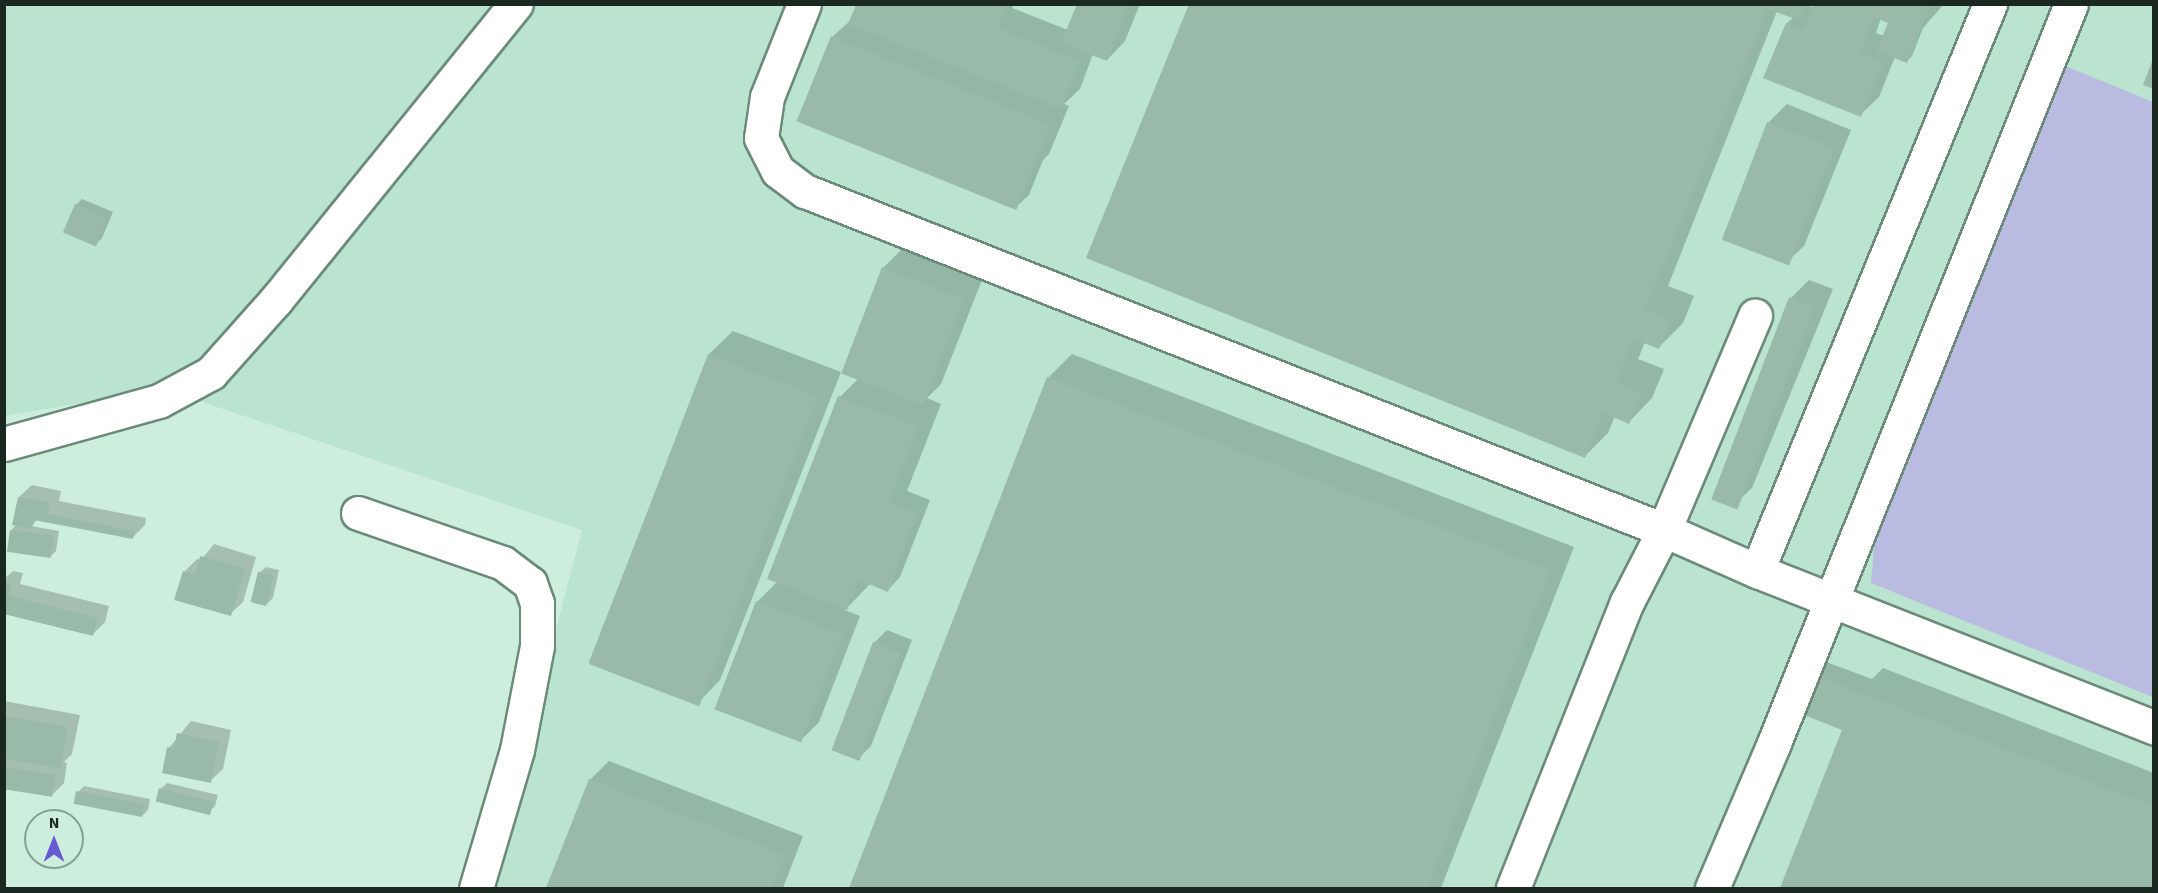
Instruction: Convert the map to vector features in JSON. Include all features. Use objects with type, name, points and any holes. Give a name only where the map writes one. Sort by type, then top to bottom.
[{"type":"lane","points":[[4,444],[159,401],[211,373],[276,300],[516,4]]},
{"type":"lane","points":[[804,4],[767,97],[761,138],[778,171],[806,191],[1664,530],[1757,572],[1830,598],[2154,727]]},
{"type":"lane","points":[[1757,572],[1990,4]]},
{"type":"lane","points":[[1712,888],[1774,743],[1830,598],[2072,4]]},
{"type":"lane","points":[[1513,888],[1627,602],[1664,530],[1755,316]]},
{"type":"lane","points":[[358,513],[503,563],[530,583],[537,603],[537,646],[517,750],[476,888]]},
{"type":"shaded area","points":[[5,5],[2153,5],[2153,888],[488,888],[582,530],[164,389],[5,416]]},
{"type":"shaded area","points":[[2058,63],[2153,102],[2153,697],[1871,583],[1877,515]]},
{"type":"building","points":[[1077,4],[1130,4],[1107,61],[1061,43]]},
{"type":"building","points":[[1189,4],[1805,4],[1798,20],[1768,9],[1645,310],[1671,320],[1659,349],[1634,339],[1616,383],[1641,393],[1629,424],[1604,413],[1585,458],[1086,258]]},
{"type":"building","points":[[1814,4],[1931,4],[1907,63],[1876,51],[1888,23],[1875,17],[1861,52],[1884,62],[1861,117],[1763,78],[1786,23],[1804,29]]},
{"type":"building","points":[[856,5],[1007,5],[998,28],[1080,61],[1061,109],[848,24]]},
{"type":"building","points":[[831,36],[1051,125],[1016,210],[797,121]]},
{"type":"building","points":[[2154,59],[2154,89],[2143,85]]},
{"type":"building","points":[[1767,122],[1834,148],[1789,265],[1722,240]]},
{"type":"building","points":[[75,204],[108,218],[96,247],[63,233]]},
{"type":"building","points":[[882,267],[964,299],[923,405],[841,373]]},
{"type":"building","points":[[1789,297],[1815,307],[1737,510],[1711,500]]},
{"type":"building","points":[[708,354],[818,396],[699,706],[589,664]]},
{"type":"building","points":[[1047,377],[1551,570],[1428,888],[849,888]]},
{"type":"building","points":[[838,396],[918,427],[890,502],[918,513],[888,592],[859,580],[847,610],[767,579]]},
{"type":"building","points":[[18,497],[50,503],[47,514],[134,531],[133,539],[34,520],[32,529],[12,525]]},
{"type":"building","points":[[10,530],[54,536],[51,558],[7,552]]},
{"type":"building","points":[[200,556],[245,569],[231,616],[174,600],[183,571],[195,575]]},
{"type":"building","points":[[258,572],[274,576],[266,606],[251,602]]},
{"type":"building","points":[[4,584],[11,585],[9,596],[97,618],[93,636],[4,614]]},
{"type":"building","points":[[756,601],[843,634],[801,743],[714,709]]},
{"type":"building","points":[[873,642],[901,653],[859,761],[831,750]]},
{"type":"building","points":[[1804,671],[2154,806],[2154,888],[1780,888],[1842,730],[1789,709]]},
{"type":"building","points":[[4,716],[68,727],[61,769],[4,759]]},
{"type":"building","points":[[177,733],[219,742],[211,783],[162,773],[167,747],[174,749]]},
{"type":"building","points":[[4,767],[55,775],[52,797],[4,789]]},
{"type":"building","points":[[589,779],[786,855],[772,888],[546,888]]},
{"type":"building","points":[[159,788],[213,802],[210,815],[156,802]]},
{"type":"building","points":[[76,791],[145,804],[142,817],[74,804]]}]
